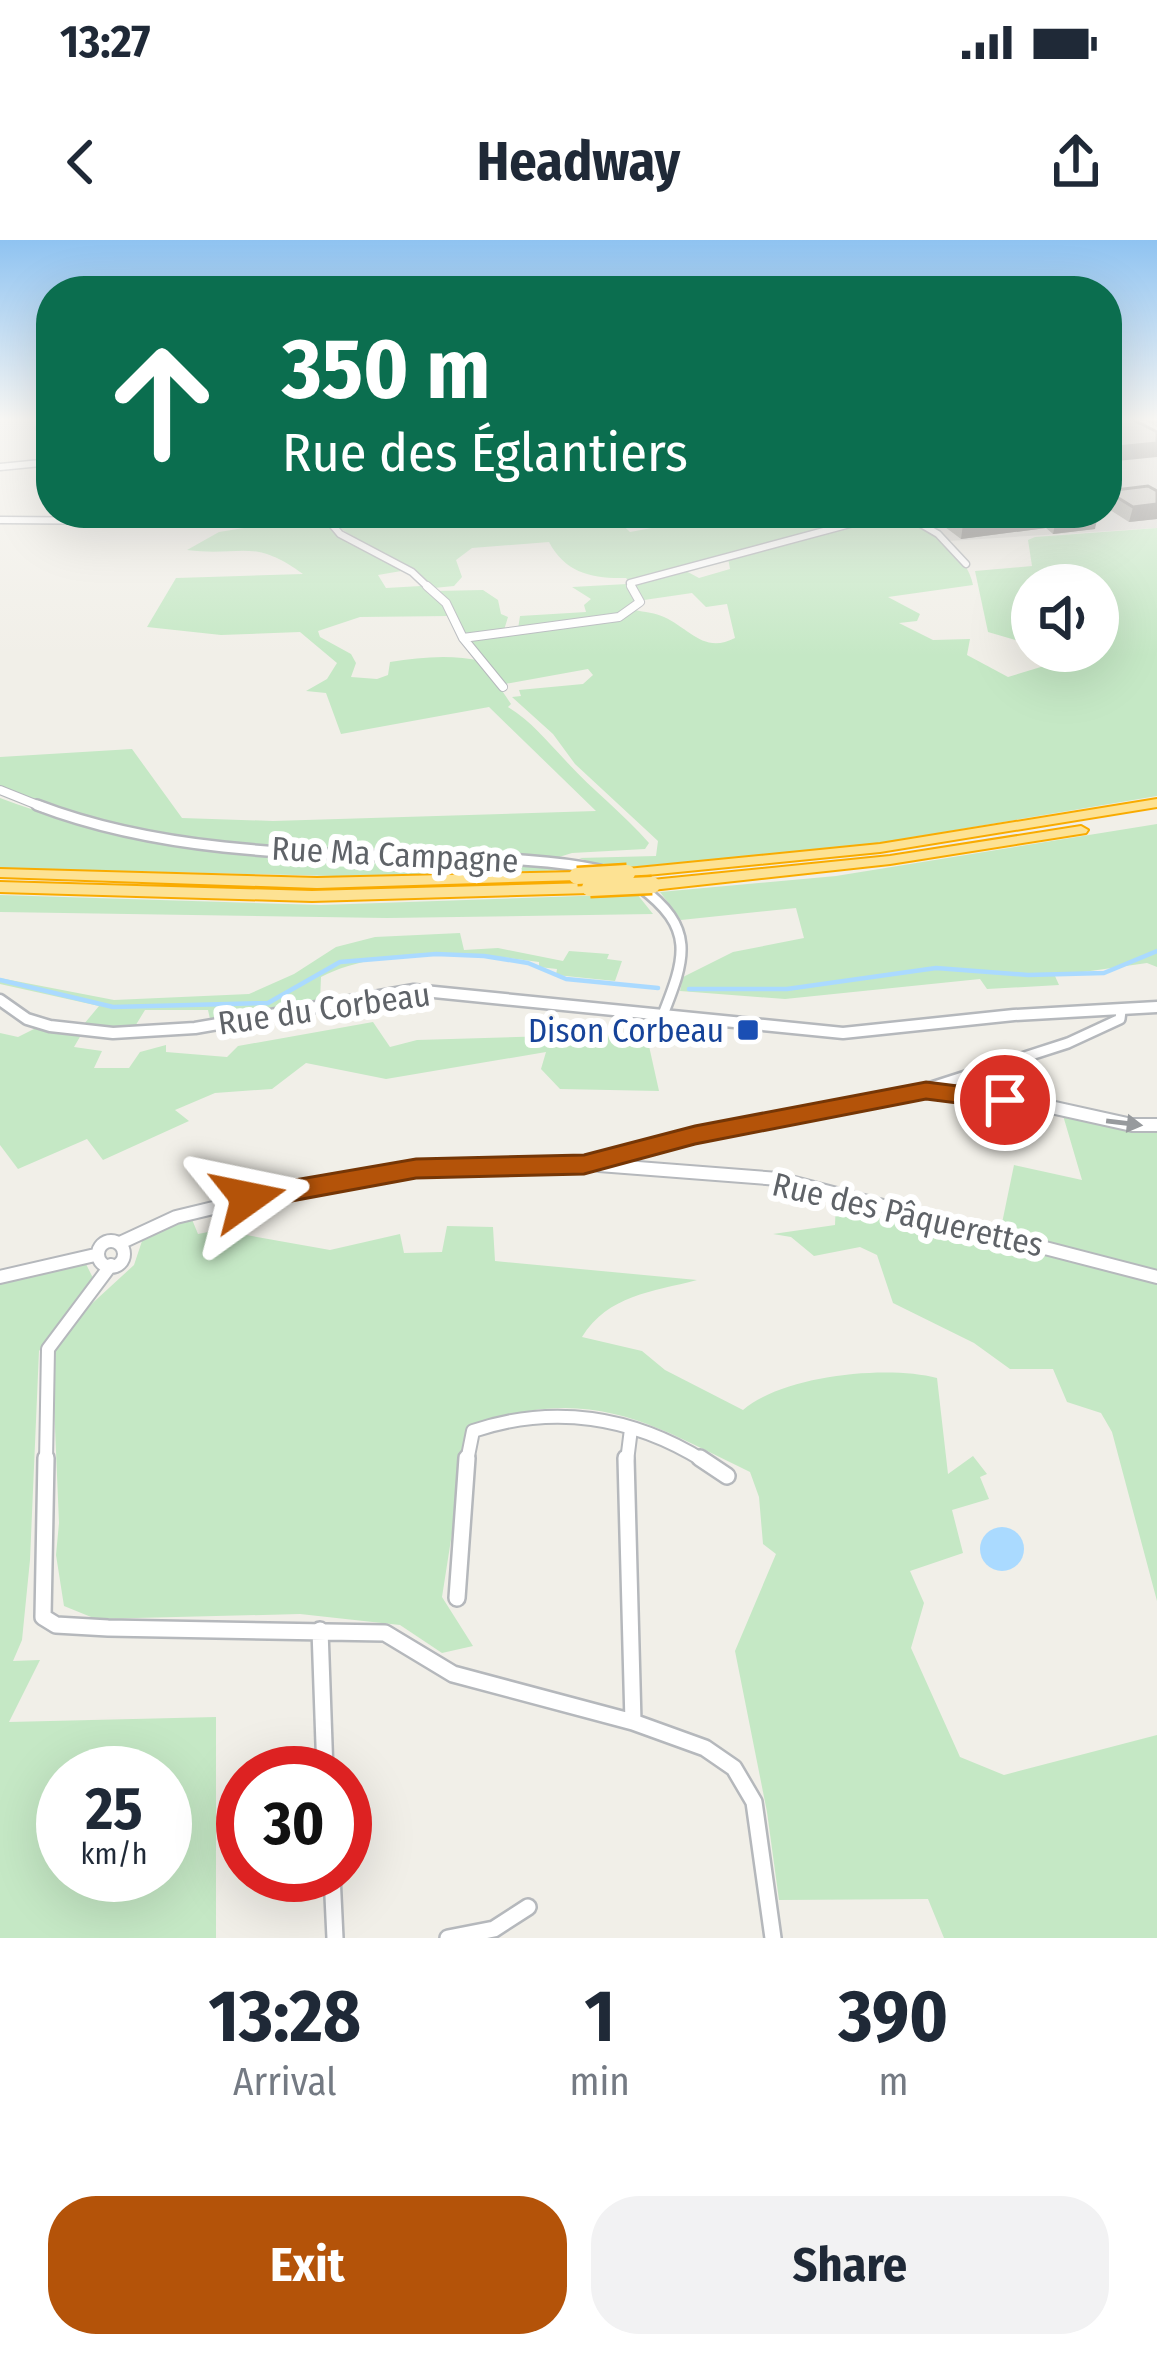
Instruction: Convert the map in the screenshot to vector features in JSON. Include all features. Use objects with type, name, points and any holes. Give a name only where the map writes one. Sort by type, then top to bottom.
[{"type":"highway","points":[[0,887],[292,896],[583,882],[627,873],[901,846],[1157,803]]},
{"type":"highway","points":[[0,873],[297,883],[652,885],[890,860],[1157,816]]},
{"type":"street","points":[[0,520],[36,517]]},
{"type":"street","points":[[335,528],[412,572],[446,603],[463,638],[503,687]]},
{"type":"street","points":[[463,638],[619,617],[640,602],[629,583],[835,528]]},
{"type":"street","points":[[928,528],[967,564]]},
{"type":"street","name":"Rue Ma Campagne","points":[[0,790],[87,822],[159,836],[253,848],[558,861],[629,879],[675,916],[682,935],[686,961],[662,1017]]},
{"type":"street","name":"Rue du Corbeau","points":[[0,1000],[27,1019],[50,1026],[113,1033],[195,1028],[414,990],[472,992],[788,1030],[870,1032],[1014,1015],[1157,1007]]},
{"type":"street","points":[[0,1276],[94,1255],[100,1247],[120,1243],[139,1231],[216,1205],[378,1172],[584,1165],[695,1135],[926,1090],[1068,1043],[1120,1019],[1121,1011]]},
{"type":"street","points":[[926,1090],[1037,1104],[1132,1125],[1157,1125]]},
{"type":"street","name":"Rue des Pâquerettes","points":[[584,1165],[795,1182],[1157,1277]]},
{"type":"street","points":[[120,1243],[125,1256],[111,1264],[104,1280],[48,1348],[43,1617],[56,1625],[108,1628],[386,1633],[453,1675],[633,1722],[704,1748],[734,1768],[754,1802],[773,1938]]},
{"type":"street","points":[[94,1255],[98,1262],[111,1264]]},
{"type":"street","points":[[457,1598],[463,1534],[460,1500],[472,1431],[491,1423],[558,1412],[600,1417],[689,1452],[727,1477]]},
{"type":"street","points":[[631,1429],[626,1447],[633,1722]]},
{"type":"street","points":[[320,1630],[324,1746]]},
{"type":"street","points":[[333,1902],[335,1938]]},
{"type":"street","points":[[448,1938],[494,1928],[528,1907]]},
{"type":"shaded area","points":[[1122,497],[1157,497],[1157,528],[949,541],[929,528],[1122,528]]},
{"type":"green space","points":[[334,528],[407,570],[378,575],[386,588],[421,586],[444,604],[450,616],[360,617],[318,631],[320,637],[351,654],[356,663],[351,677],[377,679],[388,675],[390,662],[413,659],[482,661],[511,704],[508,707],[639,832],[649,843],[645,849],[556,858],[251,848],[132,830],[0,789],[0,757],[132,749],[182,818],[273,821],[596,811],[489,707],[341,734],[326,693],[306,691],[327,679],[337,663],[300,632],[221,635],[147,627],[176,578],[303,574],[258,552],[187,550],[219,532]]},
{"type":"green space","points":[[340,528],[626,528],[630,532],[830,528],[630,582],[581,572],[563,561],[549,542],[472,548],[456,560],[462,577],[454,586],[434,588]]},
{"type":"green space","points":[[850,528],[922,528],[954,551],[973,585],[888,597],[920,614],[917,621],[899,623],[933,640],[970,639],[967,655],[1008,677],[1024,672],[1119,672],[1119,564],[1032,564],[1028,540],[1157,528],[1157,796],[873,844],[611,869],[579,858],[656,856],[658,841],[512,697],[521,696],[519,690],[583,684],[593,675],[588,669],[505,684],[467,638],[518,629],[520,616],[586,612],[584,605],[591,599],[572,587],[627,584],[637,596],[635,610],[664,617],[706,642],[724,642],[735,638],[727,604],[706,607],[692,593],[644,600],[634,585],[684,570],[699,578],[730,569],[728,558]]},
{"type":"green space","points":[[1011,568],[1011,639],[988,632],[975,571]]},
{"type":"green space","points":[[483,590],[498,600],[501,614],[508,617],[504,630],[465,637],[451,604],[435,591]]},
{"type":"green space","points":[[0,798],[64,819],[196,846],[330,857],[532,863],[571,870],[374,877],[0,868]]},
{"type":"green space","points":[[1157,824],[1157,967],[1147,963],[1055,976],[1059,985],[987,989],[980,979],[785,999],[680,991],[683,977],[733,952],[804,938],[796,908],[681,920],[660,892],[836,876]]},
{"type":"green space","points":[[637,894],[653,914],[387,918],[0,912],[0,895],[321,905]]},
{"type":"green space","points":[[460,933],[464,950],[498,948],[563,961],[569,951],[609,954],[607,959],[622,961],[615,981],[556,975],[557,969],[539,967],[539,962],[514,959],[398,956],[321,977],[320,1001],[210,1019],[208,1010],[145,1010],[134,1028],[84,1024],[99,1006],[0,984],[0,978],[114,1000],[249,994],[294,974],[336,947],[375,937]]},
{"type":"green space","points":[[373,1022],[390,1047],[417,1040],[616,1034],[614,1044],[649,1046],[659,1091],[560,1089],[541,1069],[546,1052],[386,1079],[306,1063],[272,1089],[215,1093],[175,1110],[189,1121],[103,1160],[87,1139],[18,1169],[0,1145],[0,1033],[18,1037],[36,1028],[81,1035],[74,1047],[102,1051],[94,1068],[129,1068],[140,1052],[166,1045],[166,1052],[227,1057],[238,1046]]},
{"type":"green space","points":[[1062,1112],[1157,1128],[1157,1275],[1001,1228],[1014,1165],[1082,1180]]},
{"type":"green space","points":[[836,1199],[1157,1283],[1157,1601],[1112,1432],[1101,1413],[1067,1402],[1053,1369],[1010,1369],[974,1343],[893,1303],[877,1255],[860,1247],[814,1256],[791,1237],[773,1234],[835,1225]]},
{"type":"green space","points":[[191,1217],[198,1234],[218,1230],[330,1250],[400,1234],[404,1253],[442,1252],[447,1226],[493,1227],[495,1261],[697,1280],[618,1304],[582,1337],[642,1351],[665,1370],[743,1410],[784,1388],[837,1376],[891,1373],[937,1378],[948,1474],[973,1456],[987,1474],[980,1477],[989,1499],[952,1510],[963,1553],[910,1571],[924,1603],[911,1648],[960,1757],[1004,1775],[1157,1735],[1157,1938],[944,1938],[928,1899],[779,1900],[735,1651],[776,1554],[763,1544],[759,1497],[750,1472],[669,1433],[617,1415],[560,1408],[529,1411],[490,1419],[468,1431],[442,1597],[473,1646],[442,1653],[400,1625],[300,1614],[96,1619],[64,1606],[56,1555],[59,1523],[52,1356],[73,1321],[134,1265],[143,1238]]},
{"type":"green space","points":[[85,1262],[94,1280],[39,1351],[30,1560],[22,1640],[13,1661],[40,1660],[9,1722],[216,1717],[216,1938],[0,1938],[0,1283]]},
{"type":"water","points":[[1002,1527],[1017,1534],[1024,1549],[1017,1564],[1002,1571],[987,1564],[980,1549],[987,1534]]},
{"type":"building","points":[[1122,497],[1157,497],[1157,504],[1133,507]]},
{"type":"waterway","points":[[689,989],[787,989],[936,968],[1028,975],[1104,973],[1157,951]]},
{"type":"waterway","points":[[0,980],[113,1007],[268,1003],[340,962],[436,954],[484,956],[528,963],[566,979],[658,988]]},
{"type":"place","name":"Dison Corbeau","points":[[748,1030]]},
{"type":"route","points":[[248,1198],[416,1168],[584,1165],[695,1135],[926,1090],[1005,1100]]}]
